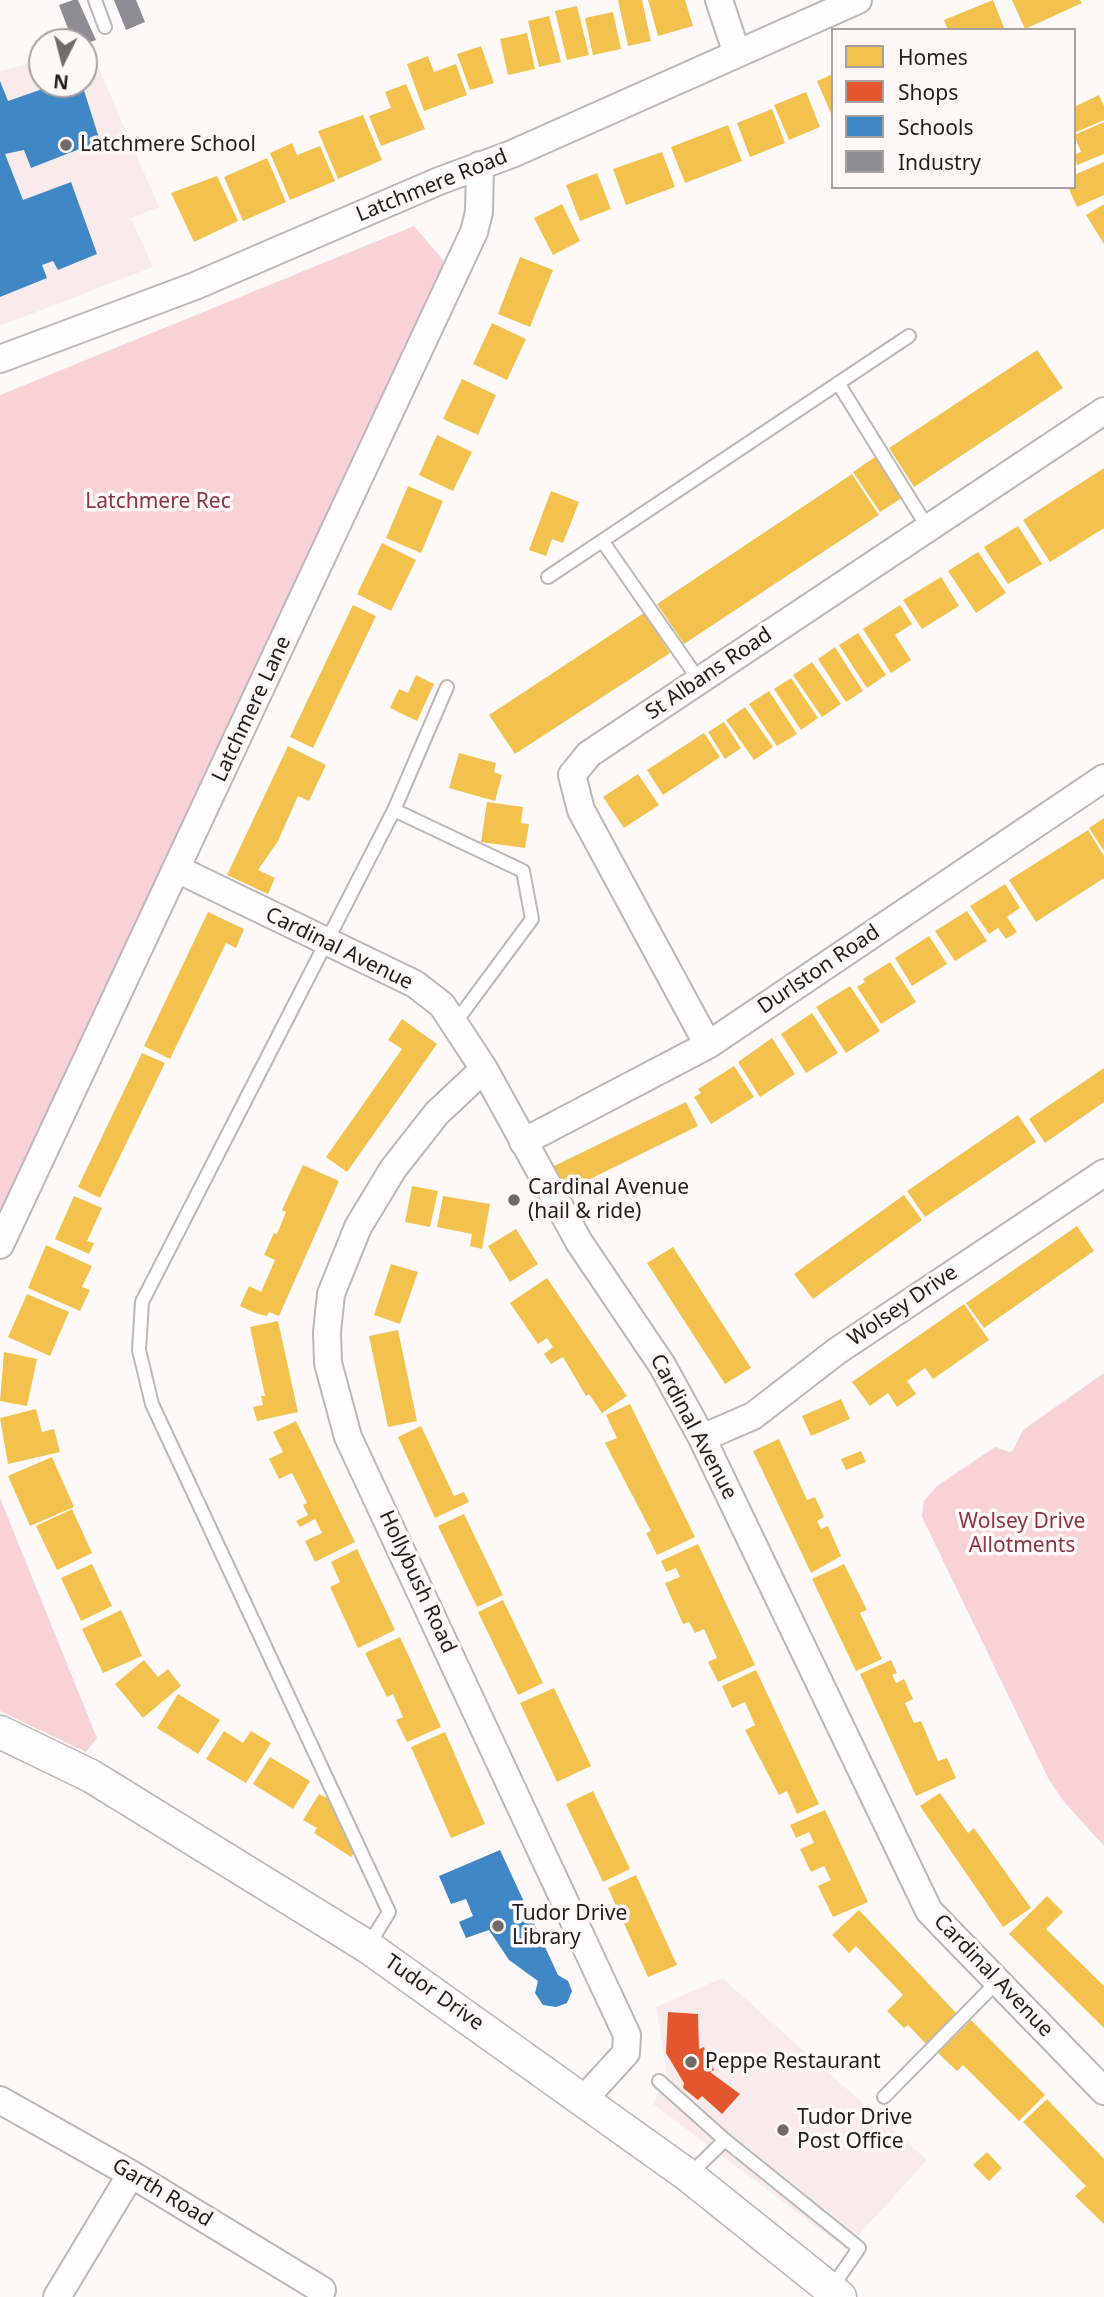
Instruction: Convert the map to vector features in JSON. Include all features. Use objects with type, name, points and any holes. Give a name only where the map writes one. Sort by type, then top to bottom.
[{"type":"street","points":[[719,0],[737,54]]},
{"type":"street","name":"Latchmere Road","points":[[0,359],[195,286],[601,116],[858,0]]},
{"type":"street","name":"Latchmere Lane","points":[[0,1245],[474,232],[479,212],[480,165]]},
{"type":"street","name":"St Albans Road","points":[[708,1045],[581,810],[572,775],[589,754],[1104,411]]},
{"type":"street","name":"Durlston Road","points":[[523,1142],[708,1045],[1104,778]]},
{"type":"street","name":"Cardinal Avenue","points":[[177,869],[415,985],[442,1005],[484,1069],[579,1242],[662,1365],[702,1438],[929,1911],[1104,2091]]},
{"type":"street","name":"Hollybush Road","points":[[484,1069],[437,1113],[393,1169],[358,1227],[331,1294],[327,1332],[328,1363],[348,1437],[627,2035],[626,2053],[583,2099]]},
{"type":"street","name":"Wolsey Drive","points":[[702,1438],[753,1416],[836,1351],[1104,1173]]},
{"type":"street","name":"Tudor Drive","points":[[0,1732],[91,1776],[368,1947],[689,2176],[836,2293]]},
{"type":"street","name":"Garth Road","points":[[0,2100],[131,2174],[322,2290]]},
{"type":"street","points":[[57,2297],[131,2174]]},
{"type":"lane","points":[[95,0],[105,27]]},
{"type":"lane","points":[[548,577],[909,336]]},
{"type":"lane","points":[[838,383],[928,528]]},
{"type":"lane","points":[[603,542],[699,680]]},
{"type":"lane","points":[[368,1947],[389,1912],[152,1404],[139,1350],[142,1301],[394,810],[447,687]]},
{"type":"lane","points":[[394,810],[523,871],[532,919],[455,1023]]},
{"type":"lane","points":[[884,2097],[998,1981]]},
{"type":"lane","points":[[659,2081],[724,2140],[859,2248],[836,2293]]},
{"type":"lane","points":[[689,2176],[724,2140]]},
{"type":"shaded area","name":"Latchmere School","points":[[28,64],[28,98],[98,98],[98,66],[159,207],[131,218],[153,267],[0,326],[0,71]]},
{"type":"shaded area","points":[[722,1978],[927,2160],[846,2249],[653,2104],[667,2075],[656,2007]]},
{"type":"green space","name":"Latchmere Rec","points":[[414,226],[444,261],[0,1215],[0,395]]},
{"type":"green space","name":"Wolsey Drive Allotments","points":[[1104,1373],[1104,1846],[1065,1803],[1049,1780],[922,1517],[923,1502],[937,1486],[995,1447],[1010,1452],[1013,1450],[1023,1430]]},
{"type":"green space","points":[[0,1498],[97,1738],[86,1752],[0,1711]]},
{"type":"building: Homes","points":[[618,0],[642,0],[651,41],[628,46]]},
{"type":"building: Homes","points":[[648,0],[685,0],[693,26],[658,36]]},
{"type":"building: Homes","points":[[993,0],[1004,28],[947,28],[944,20]]},
{"type":"building: Homes","points":[[1012,0],[1080,0],[1082,3],[1027,28],[1025,28]]},
{"type":"building: Homes","points":[[577,6],[589,55],[567,60],[555,11]]},
{"type":"building: Homes","points":[[613,12],[621,49],[593,55],[585,18]]},
{"type":"building: Homes","points":[[549,16],[561,62],[539,67],[528,21]]},
{"type":"building: Homes","points":[[527,33],[535,69],[508,75],[500,39]]},
{"type":"building: Homes","points":[[481,46],[494,83],[470,90],[457,54]]},
{"type":"building: Homes","points":[[428,56],[434,72],[456,64],[467,95],[424,111],[407,64]]},
{"type":"building: Homes","points":[[831,75],[831,113],[817,81]]},
{"type":"building: Homes","points":[[406,84],[425,129],[381,146],[369,116],[391,108],[385,92]]},
{"type":"building: Homes","points":[[806,92],[820,127],[789,140],[774,105]]},
{"type":"building: Homes","points":[[1099,95],[1104,106],[1104,120],[1076,132],[1076,106]]},
{"type":"building: Homes","points":[[772,109],[785,143],[750,157],[737,123]]},
{"type":"building: Homes","points":[[363,115],[382,160],[338,179],[318,131]]},
{"type":"building: Homes","points":[[1104,122],[1104,154],[1077,165],[1076,154],[1081,152],[1076,134]]},
{"type":"building: Homes","points":[[728,125],[742,161],[685,183],[671,147]]},
{"type":"building: Homes","points":[[292,143],[297,155],[320,146],[335,181],[290,200],[270,153]]},
{"type":"building: Homes","points":[[662,152],[675,187],[626,205],[613,169]]},
{"type":"building: Homes","points":[[267,158],[286,202],[243,221],[224,177]]},
{"type":"building: Homes","points":[[1104,162],[1104,195],[1077,207],[1069,189],[1076,189],[1076,174]]},
{"type":"building: Homes","points":[[597,173],[611,209],[580,221],[566,185]]},
{"type":"building: Homes","points":[[217,176],[238,221],[194,242],[171,193]]},
{"type":"building: Homes","points":[[562,204],[580,241],[553,255],[534,218]]},
{"type":"building: Homes","points":[[1104,204],[1104,244],[1086,215]]},
{"type":"building: Homes","points":[[520,257],[553,270],[530,327],[498,314]]},
{"type":"building: Homes","points":[[492,323],[526,339],[507,380],[473,364]]},
{"type":"building: Homes","points":[[1037,350],[1063,388],[914,487],[889,448]]},
{"type":"building: Homes","points":[[462,379],[496,395],[478,435],[443,419]]},
{"type":"building: Homes","points":[[437,435],[472,452],[453,491],[419,475]]},
{"type":"building: Homes","points":[[875,457],[902,498],[880,512],[853,472]]},
{"type":"building: Homes","points":[[1104,468],[1104,528],[1050,562],[1023,520]]},
{"type":"building: Homes","points":[[852,474],[879,515],[684,644],[657,604]]},
{"type":"building: Homes","points":[[408,486],[443,501],[421,553],[386,538]]},
{"type":"building: Homes","points":[[551,491],[579,502],[563,543],[552,539],[546,556],[529,550]]},
{"type":"building: Homes","points":[[1018,526],[1042,564],[1008,584],[984,547]]},
{"type":"building: Homes","points":[[382,543],[416,560],[391,611],[357,594]]},
{"type":"building: Homes","points":[[978,552],[1006,593],[976,613],[948,571]]},
{"type":"building: Homes","points":[[941,577],[959,606],[922,629],[903,600]]},
{"type":"building: Homes","points":[[353,605],[376,616],[313,748],[290,737]]},
{"type":"building: Homes","points":[[900,605],[912,624],[895,635],[911,660],[891,673],[863,629]]},
{"type":"building: Homes","points":[[644,613],[670,653],[515,754],[489,715]]},
{"type":"building: Homes","points":[[858,633],[886,675],[867,688],[839,645]]},
{"type":"building: Homes","points":[[835,647],[863,691],[846,702],[818,659]]},
{"type":"building: Homes","points":[[812,662],[841,704],[822,717],[793,675]]},
{"type":"building: Homes","points":[[416,675],[434,684],[417,721],[390,708],[399,689],[408,693]]},
{"type":"building: Homes","points":[[791,678],[818,718],[801,730],[774,689]]},
{"type":"building: Homes","points":[[769,691],[797,734],[777,746],[749,704]]},
{"type":"building: Homes","points":[[745,707],[773,747],[754,760],[726,720]]},
{"type":"building: Homes","points":[[724,722],[741,748],[725,759],[708,732]]},
{"type":"building: Homes","points":[[704,733],[720,757],[663,795],[647,770]]},
{"type":"building: Homes","points":[[288,746],[326,765],[309,801],[298,796],[278,841],[258,870],[275,878],[268,894],[227,875]]},
{"type":"building: Homes","points":[[459,753],[496,763],[494,772],[502,775],[495,801],[449,788]]},
{"type":"building: Homes","points":[[638,774],[659,805],[624,828],[603,797]]},
{"type":"building: Homes","points":[[487,802],[523,807],[521,823],[529,824],[525,848],[481,842]]},
{"type":"building: Homes","points":[[1104,818],[1104,851],[1089,828]]},
{"type":"building: Homes","points":[[1088,830],[1104,856],[1104,878],[1036,922],[1009,880]]},
{"type":"building: Homes","points":[[1005,884],[1020,908],[1007,917],[1017,932],[1006,939],[998,928],[989,934],[970,906]]},
{"type":"building: Homes","points":[[967,911],[987,941],[955,961],[935,931]]},
{"type":"building: Homes","points":[[208,912],[244,929],[236,948],[226,943],[170,1059],[144,1046]]},
{"type":"building: Homes","points":[[929,936],[947,964],[912,986],[895,958]]},
{"type":"building: Homes","points":[[890,962],[916,1002],[881,1024],[857,987],[865,982],[863,979]]},
{"type":"building: Homes","points":[[850,986],[880,1031],[846,1053],[816,1007]]},
{"type":"building: Homes","points":[[812,1013],[838,1053],[806,1073],[781,1034]]},
{"type":"building: Homes","points":[[402,1019],[437,1044],[347,1172],[326,1157],[402,1049],[388,1040]]},
{"type":"building: Homes","points":[[772,1038],[795,1074],[760,1097],[738,1062]]},
{"type":"building: Homes","points":[[142,1053],[165,1063],[100,1198],[78,1187]]},
{"type":"building: Homes","points":[[734,1066],[754,1097],[711,1124],[694,1097],[701,1093],[698,1089]]},
{"type":"building: Homes","points":[[1104,1068],[1104,1102],[1045,1143],[1029,1119]]},
{"type":"building: Homes","points":[[686,1102],[698,1126],[582,1183],[585,1189],[569,1197],[554,1166]]},
{"type":"building: Homes","points":[[1018,1115],[1036,1142],[925,1217],[907,1191]]},
{"type":"building: Homes","points":[[303,1165],[339,1181],[279,1316],[269,1312],[267,1316],[255,1313],[240,1306],[249,1286],[261,1292],[275,1260],[264,1255],[274,1233],[277,1234],[286,1212],[282,1210]]},
{"type":"building: Homes","points":[[412,1186],[438,1191],[430,1227],[405,1222]]},
{"type":"building: Homes","points":[[904,1195],[922,1220],[813,1299],[794,1274]]},
{"type":"building: Homes","points":[[74,1196],[102,1208],[87,1241],[94,1243],[89,1254],[55,1239]]},
{"type":"building: Homes","points":[[443,1196],[490,1204],[482,1249],[470,1246],[472,1234],[437,1227]]},
{"type":"building: Homes","points":[[1077,1226],[1094,1251],[984,1328],[966,1303]]},
{"type":"building: Homes","points":[[516,1229],[538,1264],[510,1282],[488,1246]]},
{"type":"building: Homes","points":[[46,1245],[92,1266],[82,1287],[90,1290],[80,1311],[28,1288]]},
{"type":"building: Homes","points":[[673,1247],[751,1368],[725,1384],[647,1263]]},
{"type":"building: Homes","points":[[391,1264],[418,1272],[400,1324],[374,1315]]},
{"type":"building: Homes","points":[[547,1278],[627,1396],[602,1413],[589,1394],[586,1396],[563,1357],[551,1364],[544,1354],[553,1347],[547,1338],[538,1344],[510,1303]]},
{"type":"building: Homes","points":[[27,1294],[69,1312],[50,1356],[8,1337]]},
{"type":"building: Homes","points":[[964,1304],[989,1340],[933,1379],[925,1368],[907,1381],[916,1394],[897,1407],[888,1393],[870,1406],[852,1382]]},
{"type":"building: Homes","points":[[278,1321],[298,1412],[257,1421],[253,1407],[263,1405],[261,1396],[265,1396],[250,1327]]},
{"type":"building: Homes","points":[[398,1330],[417,1421],[388,1427],[369,1336]]},
{"type":"building: Homes","points":[[4,1352],[37,1359],[27,1406],[0,1401]]},
{"type":"building: Homes","points":[[841,1399],[850,1419],[811,1436],[802,1416]]},
{"type":"building: Homes","points":[[630,1404],[695,1537],[657,1555],[646,1533],[651,1531],[605,1443],[617,1438],[606,1415]]},
{"type":"building: Homes","points":[[36,1409],[42,1432],[54,1429],[60,1452],[8,1464],[0,1418]]},
{"type":"building: Homes","points":[[296,1421],[355,1542],[315,1562],[305,1541],[322,1533],[315,1519],[300,1527],[296,1521],[308,1515],[303,1505],[307,1503],[292,1473],[279,1479],[269,1459],[283,1452],[273,1432]]},
{"type":"building: Homes","points":[[421,1426],[454,1496],[464,1492],[469,1502],[435,1518],[398,1437]]},
{"type":"building: Homes","points":[[779,1439],[807,1500],[815,1497],[824,1517],[817,1521],[821,1529],[828,1526],[841,1556],[811,1573],[753,1451]]},
{"type":"building: Homes","points":[[861,1451],[866,1462],[846,1470],[841,1459]]},
{"type":"building: Homes","points":[[52,1457],[74,1507],[30,1526],[8,1476]]},
{"type":"building: Homes","points":[[72,1509],[92,1553],[57,1570],[36,1526]]},
{"type":"building: Homes","points":[[464,1514],[503,1595],[477,1607],[438,1526]]},
{"type":"building: Homes","points":[[698,1544],[755,1665],[718,1682],[708,1662],[717,1658],[704,1629],[695,1633],[689,1622],[683,1624],[665,1583],[680,1577],[676,1568],[666,1572],[661,1561]]},
{"type":"building: Homes","points":[[357,1549],[395,1630],[358,1648],[330,1587],[340,1582],[331,1562]]},
{"type":"building: Homes","points":[[92,1564],[112,1606],[81,1621],[61,1578]]},
{"type":"building: Homes","points":[[844,1564],[867,1610],[860,1613],[882,1659],[856,1671],[812,1579]]},
{"type":"building: Homes","points":[[503,1600],[543,1683],[518,1695],[478,1612]]},
{"type":"building: Homes","points":[[121,1610],[142,1656],[103,1673],[82,1629]]},
{"type":"building: Homes","points":[[400,1637],[441,1727],[407,1742],[396,1720],[403,1717],[393,1694],[387,1697],[365,1653]]},
{"type":"building: Homes","points":[[144,1660],[158,1677],[168,1669],[181,1686],[143,1718],[115,1684]]},
{"type":"building: Homes","points":[[891,1660],[897,1673],[892,1675],[896,1683],[904,1679],[913,1699],[905,1703],[914,1723],[921,1721],[938,1761],[947,1758],[956,1778],[916,1796],[860,1674]]},
{"type":"building: Homes","points":[[756,1670],[819,1804],[797,1814],[787,1791],[779,1795],[745,1730],[755,1725],[745,1702],[732,1708],[722,1686]]},
{"type":"building: Homes","points":[[554,1688],[591,1766],[557,1782],[520,1703]]},
{"type":"building: Homes","points":[[178,1694],[220,1720],[198,1754],[157,1728]]},
{"type":"building: Homes","points":[[224,1731],[243,1743],[251,1731],[271,1743],[246,1783],[206,1759]]},
{"type":"building: Homes","points":[[445,1732],[485,1824],[451,1838],[411,1747]]},
{"type":"building: Homes","points":[[270,1757],[310,1781],[293,1809],[253,1784]]},
{"type":"building: Homes","points":[[593,1791],[630,1869],[603,1882],[566,1804]]},
{"type":"building: Homes","points":[[940,1793],[968,1833],[974,1828],[1031,1908],[1003,1927],[920,1806]]},
{"type":"building: Homes","points":[[319,1794],[331,1800],[356,1850],[351,1857],[314,1833],[317,1828],[303,1820]]},
{"type":"building: Homes","points":[[825,1810],[868,1902],[833,1917],[818,1886],[831,1880],[824,1866],[811,1872],[800,1849],[814,1843],[809,1832],[796,1838],[790,1825]]},
{"type":"building: Homes","points":[[636,1875],[677,1965],[648,1977],[608,1888]]},
{"type":"building: Homes","points":[[1047,1896],[1063,1912],[1046,1929],[1104,1986],[1104,2028],[1009,1934]]},
{"type":"building: Homes","points":[[859,1910],[959,2016],[928,2046],[908,2025],[904,2028],[887,2011],[903,1995],[856,1946],[849,1953],[832,1935]]},
{"type":"building: Homes","points":[[971,2020],[1045,2095],[1019,2121],[963,2065],[957,2071],[938,2053]]},
{"type":"building: Homes","points":[[1047,2099],[1104,2159],[1104,2224],[1075,2196],[1086,2186],[1023,2122]]},
{"type":"building: Homes","points":[[987,2152],[1002,2168],[989,2181],[973,2165]]},
{"type":"building: Shops","name":"Peppe Restaurant","points":[[668,2012],[698,2014],[699,2049],[704,2047],[714,2070],[710,2072],[740,2094],[722,2114],[702,2096],[698,2100],[683,2088],[684,2083],[666,2053]]},
{"type":"building: Schools","points":[[0,81],[8,101],[28,94],[28,98],[86,98],[100,141],[31,168],[24,150],[5,154],[23,200],[71,182],[97,254],[58,270],[53,261],[42,265],[47,278],[0,297]]},
{"type":"building: Schools","name":"Tudor Drive Library","points":[[500,1850],[558,1975],[568,1981],[572,1991],[567,2003],[556,2007],[543,2005],[535,1993],[538,1981],[509,1960],[489,1930],[466,1938],[459,1922],[473,1916],[466,1899],[451,1904],[439,1876]]},
{"type":"building: Industry","points":[[78,0],[91,28],[68,28],[59,5]]},
{"type":"building: Industry","points":[[114,0],[136,0],[145,22],[126,30]]},
{"type":"place","name":"Latchmere School","points":[[66,145]]},
{"type":"place","name":"Cardinal Avenue (hail & ride)","points":[[514,1200]]},
{"type":"place","name":"Tudor Drive Library","points":[[498,1926]]},
{"type":"place","name":"Peppe Restaurant","points":[[691,2062]]},
{"type":"place","name":"Tudor Drive Post Office","points":[[783,2130]]}]
